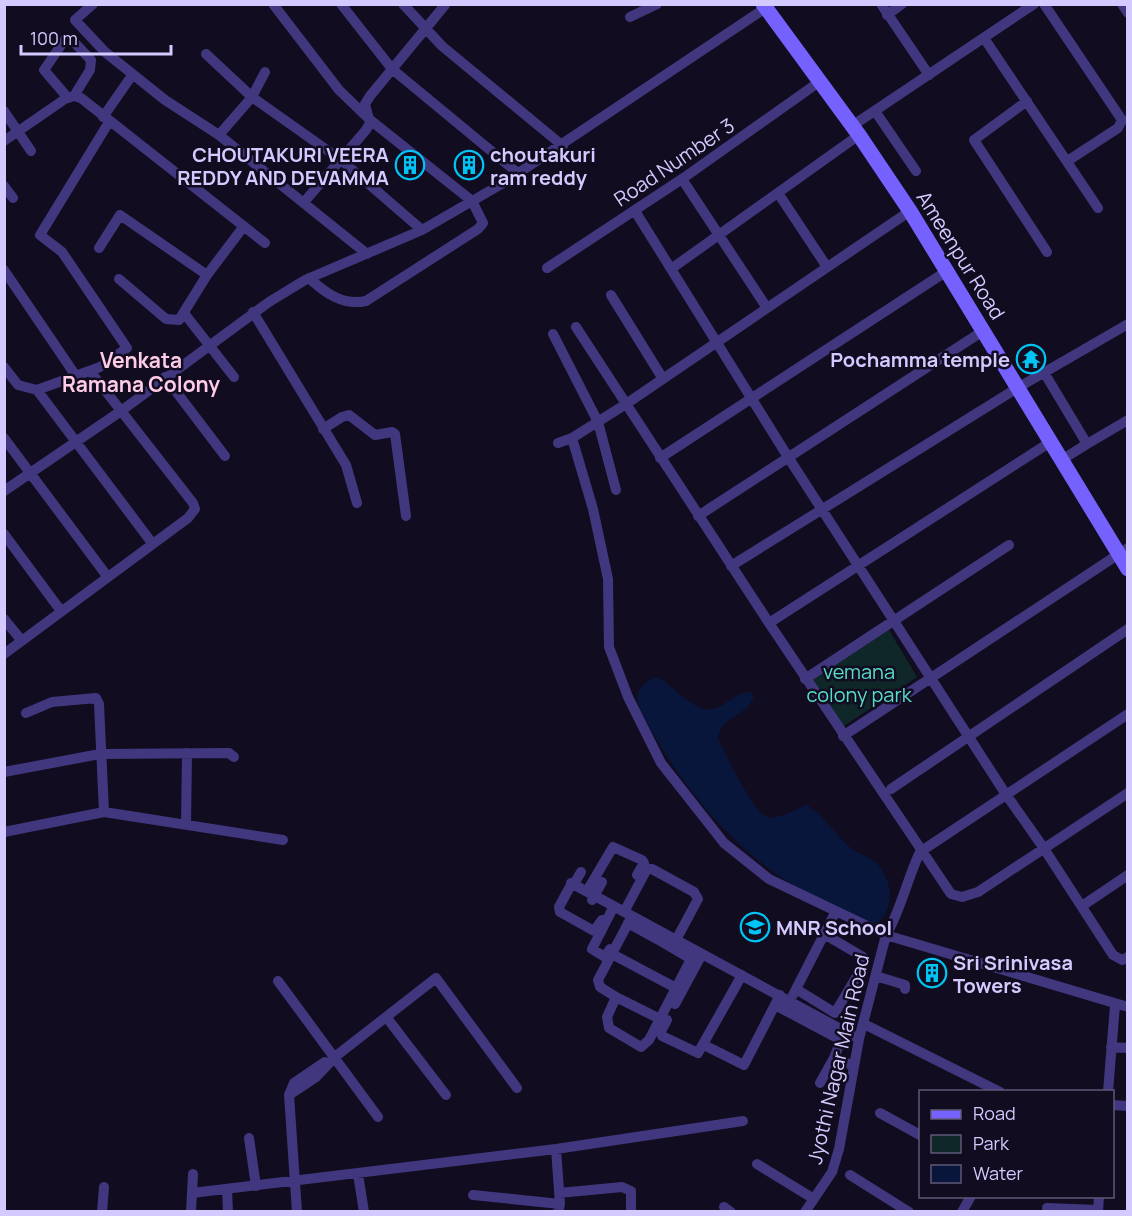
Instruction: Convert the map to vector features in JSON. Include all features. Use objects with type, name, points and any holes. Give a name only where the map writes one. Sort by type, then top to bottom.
[{"type":"street","points":[[93,4],[75,20],[105,52],[165,100],[219,135],[305,201],[367,254]]},
{"type":"street","points":[[273,4],[339,90],[369,119],[472,201],[483,223],[478,229],[366,301],[357,303],[339,300],[322,291],[309,278]]},
{"type":"street","points":[[341,4],[392,69],[519,174]]},
{"type":"street","points":[[403,4],[425,31],[563,146]]},
{"type":"street","points":[[630,17],[657,4]]},
{"type":"street","points":[[881,4],[928,75]]},
{"type":"street","points":[[887,15],[902,4]]},
{"type":"street","points":[[671,269],[778,193],[856,131],[875,111],[1034,4]]},
{"type":"street","points":[[1044,4],[1125,124],[1069,160]]},
{"type":"street","points":[[1122,4],[1128,13]]},
{"type":"street","points":[[305,201],[366,130],[369,119],[366,104],[444,5]]},
{"type":"street","points":[[4,491],[121,411],[253,312],[309,278],[422,230],[519,174],[563,146],[765,5]]},
{"type":"street","name":"Ameenpur Road","points":[[765,5],[856,131],[910,211],[1062,459],[1123,551],[1128,569]]},
{"type":"street","points":[[4,141],[71,97],[90,70],[92,60],[71,39],[66,38],[44,70],[71,97],[81,98],[266,243]]},
{"type":"street","points":[[984,38],[1069,160],[1098,208]]},
{"type":"street","points":[[206,54],[252,97],[341,160],[422,230]]},
{"type":"street","points":[[219,135],[252,97],[265,72]]},
{"type":"street","points":[[4,367],[18,385],[37,390],[90,371],[125,350],[126,346],[63,252],[40,235],[132,74]]},
{"type":"street","name":"Road Number 3","points":[[547,268],[682,179],[819,82]]},
{"type":"street","points":[[1027,101],[974,140],[1047,252]]},
{"type":"street","points":[[4,111],[31,151]]},
{"type":"street","points":[[875,111],[916,171]]},
{"type":"street","points":[[682,179],[767,308]]},
{"type":"street","points":[[4,186],[13,198]]},
{"type":"street","points":[[778,193],[827,267]]},
{"type":"street","points":[[635,211],[788,457],[1005,793],[1113,955],[1122,960],[1128,957]]},
{"type":"street","points":[[558,443],[572,438],[626,404],[910,211]]},
{"type":"street","points":[[99,248],[120,214],[207,275]]},
{"type":"street","points":[[119,279],[166,320],[179,320],[207,275],[244,226]]},
{"type":"street","points":[[4,270],[76,376]]},
{"type":"street","points":[[660,458],[947,271]]},
{"type":"street","points":[[611,295],[663,379]]},
{"type":"street","points":[[253,312],[285,361],[349,471],[357,503]]},
{"type":"street","points":[[184,313],[234,377]]},
{"type":"street","points":[[731,566],[1019,387],[1128,324]]},
{"type":"street","points":[[576,327],[805,679],[920,852],[951,894],[962,897],[978,892],[1128,793]]},
{"type":"street","points":[[698,516],[983,331]]},
{"type":"street","points":[[553,334],[598,422],[616,490]]},
{"type":"street","points":[[4,654],[193,512],[194,503],[90,371]]},
{"type":"street","points":[[1045,374],[1087,444]]},
{"type":"street","points":[[165,377],[225,456]]},
{"type":"street","points":[[37,390],[152,543]]},
{"type":"street","points":[[323,429],[349,415],[375,435],[395,434],[406,516]]},
{"type":"street","points":[[1062,459],[1128,420]]},
{"type":"street","points":[[4,438],[107,576]]},
{"type":"street","points":[[572,438],[593,509],[608,579],[609,647],[628,697],[661,763],[724,843],[769,879],[886,935],[1128,1007]]},
{"type":"street","points":[[769,623],[1052,441]]},
{"type":"street","points":[[4,534],[61,611]]},
{"type":"street","points":[[805,679],[1009,545]]},
{"type":"street","points":[[843,736],[1123,551]]},
{"type":"street","points":[[4,619],[22,641]]},
{"type":"street","points":[[891,789],[1128,629]]},
{"type":"street","points":[[26,713],[52,702],[96,698],[99,704],[104,812]]},
{"type":"street","points":[[920,852],[1005,793],[1128,714]]},
{"type":"street","points":[[186,824],[187,753]]},
{"type":"street","points":[[4,772],[100,754],[229,753],[234,757]]},
{"type":"street","points":[[4,832],[104,812],[283,840]]},
{"type":"street","points":[[590,896],[613,847],[640,858],[643,865],[620,912],[612,954],[598,980],[600,987],[660,1019]]},
{"type":"street","name":"Jyothi Nagar Main Road","points":[[805,1212],[832,1172],[859,1039],[886,935],[894,922],[908,876],[920,852]]},
{"type":"street","points":[[581,872],[559,910],[592,930],[620,912],[647,869],[652,869],[694,892],[698,899],[676,940]]},
{"type":"street","points":[[1082,906],[1128,875]]},
{"type":"street","points":[[590,896],[602,882]]},
{"type":"street","points":[[572,885],[659,935],[742,975],[841,1040],[820,1083]]},
{"type":"street","points":[[704,1045],[744,1065],[782,1000],[796,989],[836,911]]},
{"type":"street","points":[[796,989],[834,1012],[864,964],[863,957],[824,934]]},
{"type":"street","points":[[616,997],[607,1017],[609,1028],[644,1047],[691,959],[688,950],[676,940],[659,935]]},
{"type":"street","points":[[612,954],[676,988]]},
{"type":"street","points":[[702,954],[661,1034],[691,1052],[698,1053],[704,1045],[742,975]]},
{"type":"street","points":[[876,976],[903,984],[905,989]]},
{"type":"street","points":[[297,1212],[289,1095],[316,1077],[336,1056],[436,978],[517,1088]]},
{"type":"street","points":[[278,981],[336,1056],[378,1117]]},
{"type":"street","points":[[782,1000],[859,1039]]},
{"type":"street","points":[[1108,1090],[1115,1005]]},
{"type":"street","points":[[387,1018],[447,1095]]},
{"type":"street","points":[[864,1024],[996,1090]]},
{"type":"street","points":[[1111,1047],[1128,1048]]},
{"type":"street","points":[[834,1058],[854,1066]]},
{"type":"street","points":[[880,1113],[919,1134]]},
{"type":"street","points":[[192,1193],[556,1149],[743,1121]]},
{"type":"street","points":[[249,1138],[256,1186]]},
{"type":"street","points":[[556,1149],[559,1203]]},
{"type":"street","points":[[757,1164],[814,1199]]},
{"type":"street","points":[[192,1212],[193,1174]]},
{"type":"street","points":[[358,1174],[364,1212]]},
{"type":"street","points":[[850,1175],[909,1212]]},
{"type":"street","points":[[102,1212],[104,1187]]},
{"type":"street","points":[[473,1196],[559,1203],[622,1187],[631,1191],[631,1212]]},
{"type":"street","points":[[227,1189],[228,1212]]},
{"type":"street","points":[[962,1212],[970,1198]]},
{"type":"street","points":[[1047,1208],[1098,1211]]},
{"type":"green space","name":"vemana colony park","points":[[889,630],[917,677],[844,726],[809,681]]},
{"type":"water","points":[[657,677],[687,700],[704,709],[721,706],[742,693],[750,692],[754,696],[746,708],[724,725],[718,738],[740,782],[761,813],[767,817],[782,816],[807,805],[851,848],[875,862],[886,876],[890,893],[887,910],[876,924],[864,922],[789,883],[757,860],[718,823],[668,758],[641,712],[637,700],[639,691],[645,683]]},
{"type":"place","name":"CHOUTAKURI VEERA REDDY AND DEVAMMA","points":[[410,165]]},
{"type":"place","name":"choutakuri ram reddy","points":[[469,165]]},
{"type":"place","name":"Pochamma temple","points":[[1031,359]]},
{"type":"place","name":"MNR School","points":[[755,927]]},
{"type":"place","name":"Sri Srinivasa Towers","points":[[932,973]]},
{"type":"district","name":"Venkata Ramana Colony","points":[[141,372]]}]
